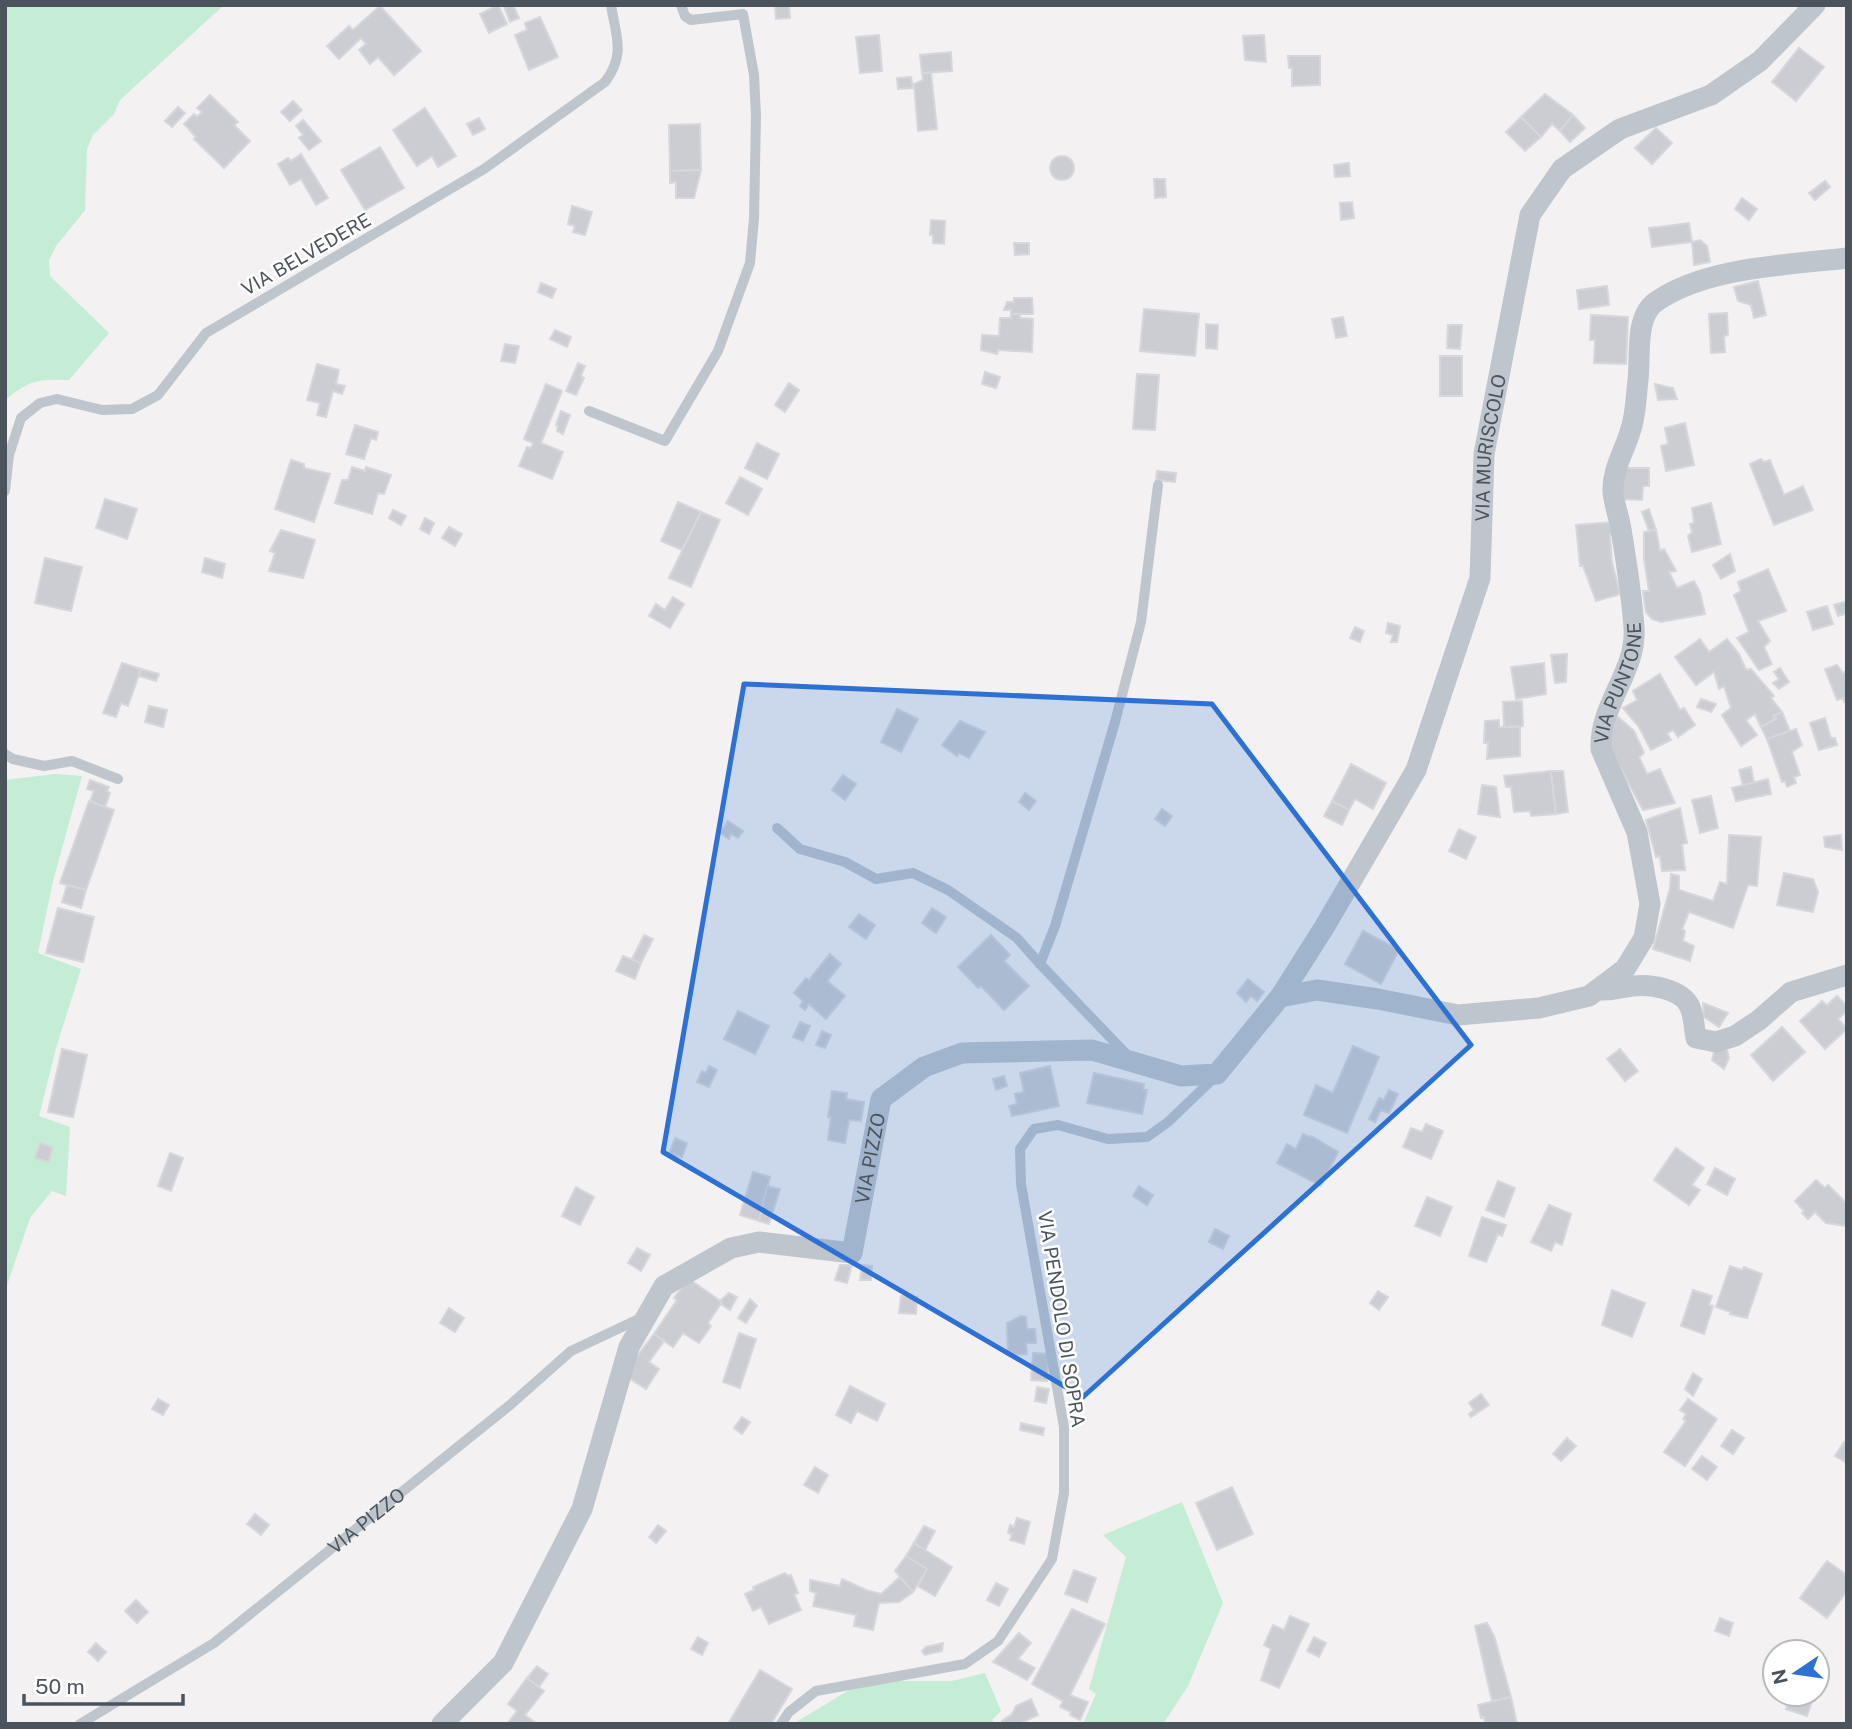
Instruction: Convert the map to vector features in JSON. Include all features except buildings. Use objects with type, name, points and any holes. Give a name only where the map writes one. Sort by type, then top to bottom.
[{"type":"street","name":"VIA MURISCOLO","points":[[1280,997],[1325,926],[1416,770],[1480,578],[1484,454],[1530,215],[1562,169],[1620,129],[1711,95],[1759,61],[1815,5]]},
{"type":"street","name":"VIA PUNTONE","points":[[1280,997],[1317,990],[1458,1015],[1539,1009],[1589,996],[1625,969],[1644,938],[1650,904],[1637,832],[1601,749],[1601,736],[1608,708],[1634,647],[1628,579],[1613,492],[1614,473],[1631,430],[1645,313],[1656,301],[1705,279],[1750,270],[1847,258]]},
{"type":"street","points":[[1597,990],[1612,991],[1632,986],[1650,986],[1676,994],[1689,1004],[1696,1038],[1716,1042],[1735,1036],[1759,1020],[1791,992],[1847,975]]},
{"type":"street","points":[[1217,1074],[1280,997]]},
{"type":"street","name":"VIA PIZZO","points":[[442,1724],[503,1663],[582,1509],[629,1347],[664,1286],[731,1248],[759,1242],[852,1253],[881,1099],[923,1067],[962,1053],[1092,1050],[1181,1076],[1217,1074]]},
{"type":"lane","name":"VIA BELVEDERE","points":[[5,491],[9,455],[21,418],[40,403],[57,399],[102,410],[132,409],[158,395],[206,333],[484,169],[605,82],[615,68],[619,54],[611,5]]},
{"type":"lane","points":[[589,411],[665,441],[718,351],[750,263],[754,218],[756,116],[754,75],[743,14],[691,20],[685,16],[681,5]]},
{"type":"lane","points":[[1040,964],[1055,926],[1108,747],[1141,622],[1158,485]]},
{"type":"lane","points":[[5,754],[13,759],[44,766],[72,761],[118,779]]},
{"type":"lane","points":[[777,828],[800,849],[845,862],[876,879],[913,873],[936,884],[1017,938],[1136,1064]]},
{"type":"lane","name":"VIA PENDOLO DI SOPRA","points":[[781,1724],[789,1712],[816,1691],[965,1664],[998,1641],[1052,1559],[1064,1493],[1064,1427],[1021,1184],[1020,1149],[1034,1129],[1058,1125],[1108,1139],[1147,1137],[1168,1122],[1217,1074]]},
{"type":"lane","name":"VIA PIZZO","points":[[80,1724],[214,1643],[510,1405],[571,1351],[648,1315]]},
{"type":"highlighted area","points":[[744,684],[1212,704],[1471,1045],[1083,1397],[663,1152]]},
{"type":"green space","points":[[5,5],[224,5],[120,100],[114,114],[93,135],[87,149],[85,210],[56,246],[49,260],[50,276],[109,333],[69,380],[34,382],[5,400]]},
{"type":"green space","points":[[55,774],[82,776],[53,881],[38,953],[81,969],[56,1048],[39,1116],[70,1127],[66,1196],[52,1191],[30,1218],[5,1291],[5,780]]},
{"type":"green space","points":[[1182,1502],[1223,1603],[1188,1686],[1163,1724],[1083,1724],[1096,1694],[1089,1689],[1126,1557],[1103,1535]]},
{"type":"green space","points":[[985,1673],[1001,1711],[992,1720],[995,1724],[793,1724],[851,1689],[895,1681],[952,1681]]}]
